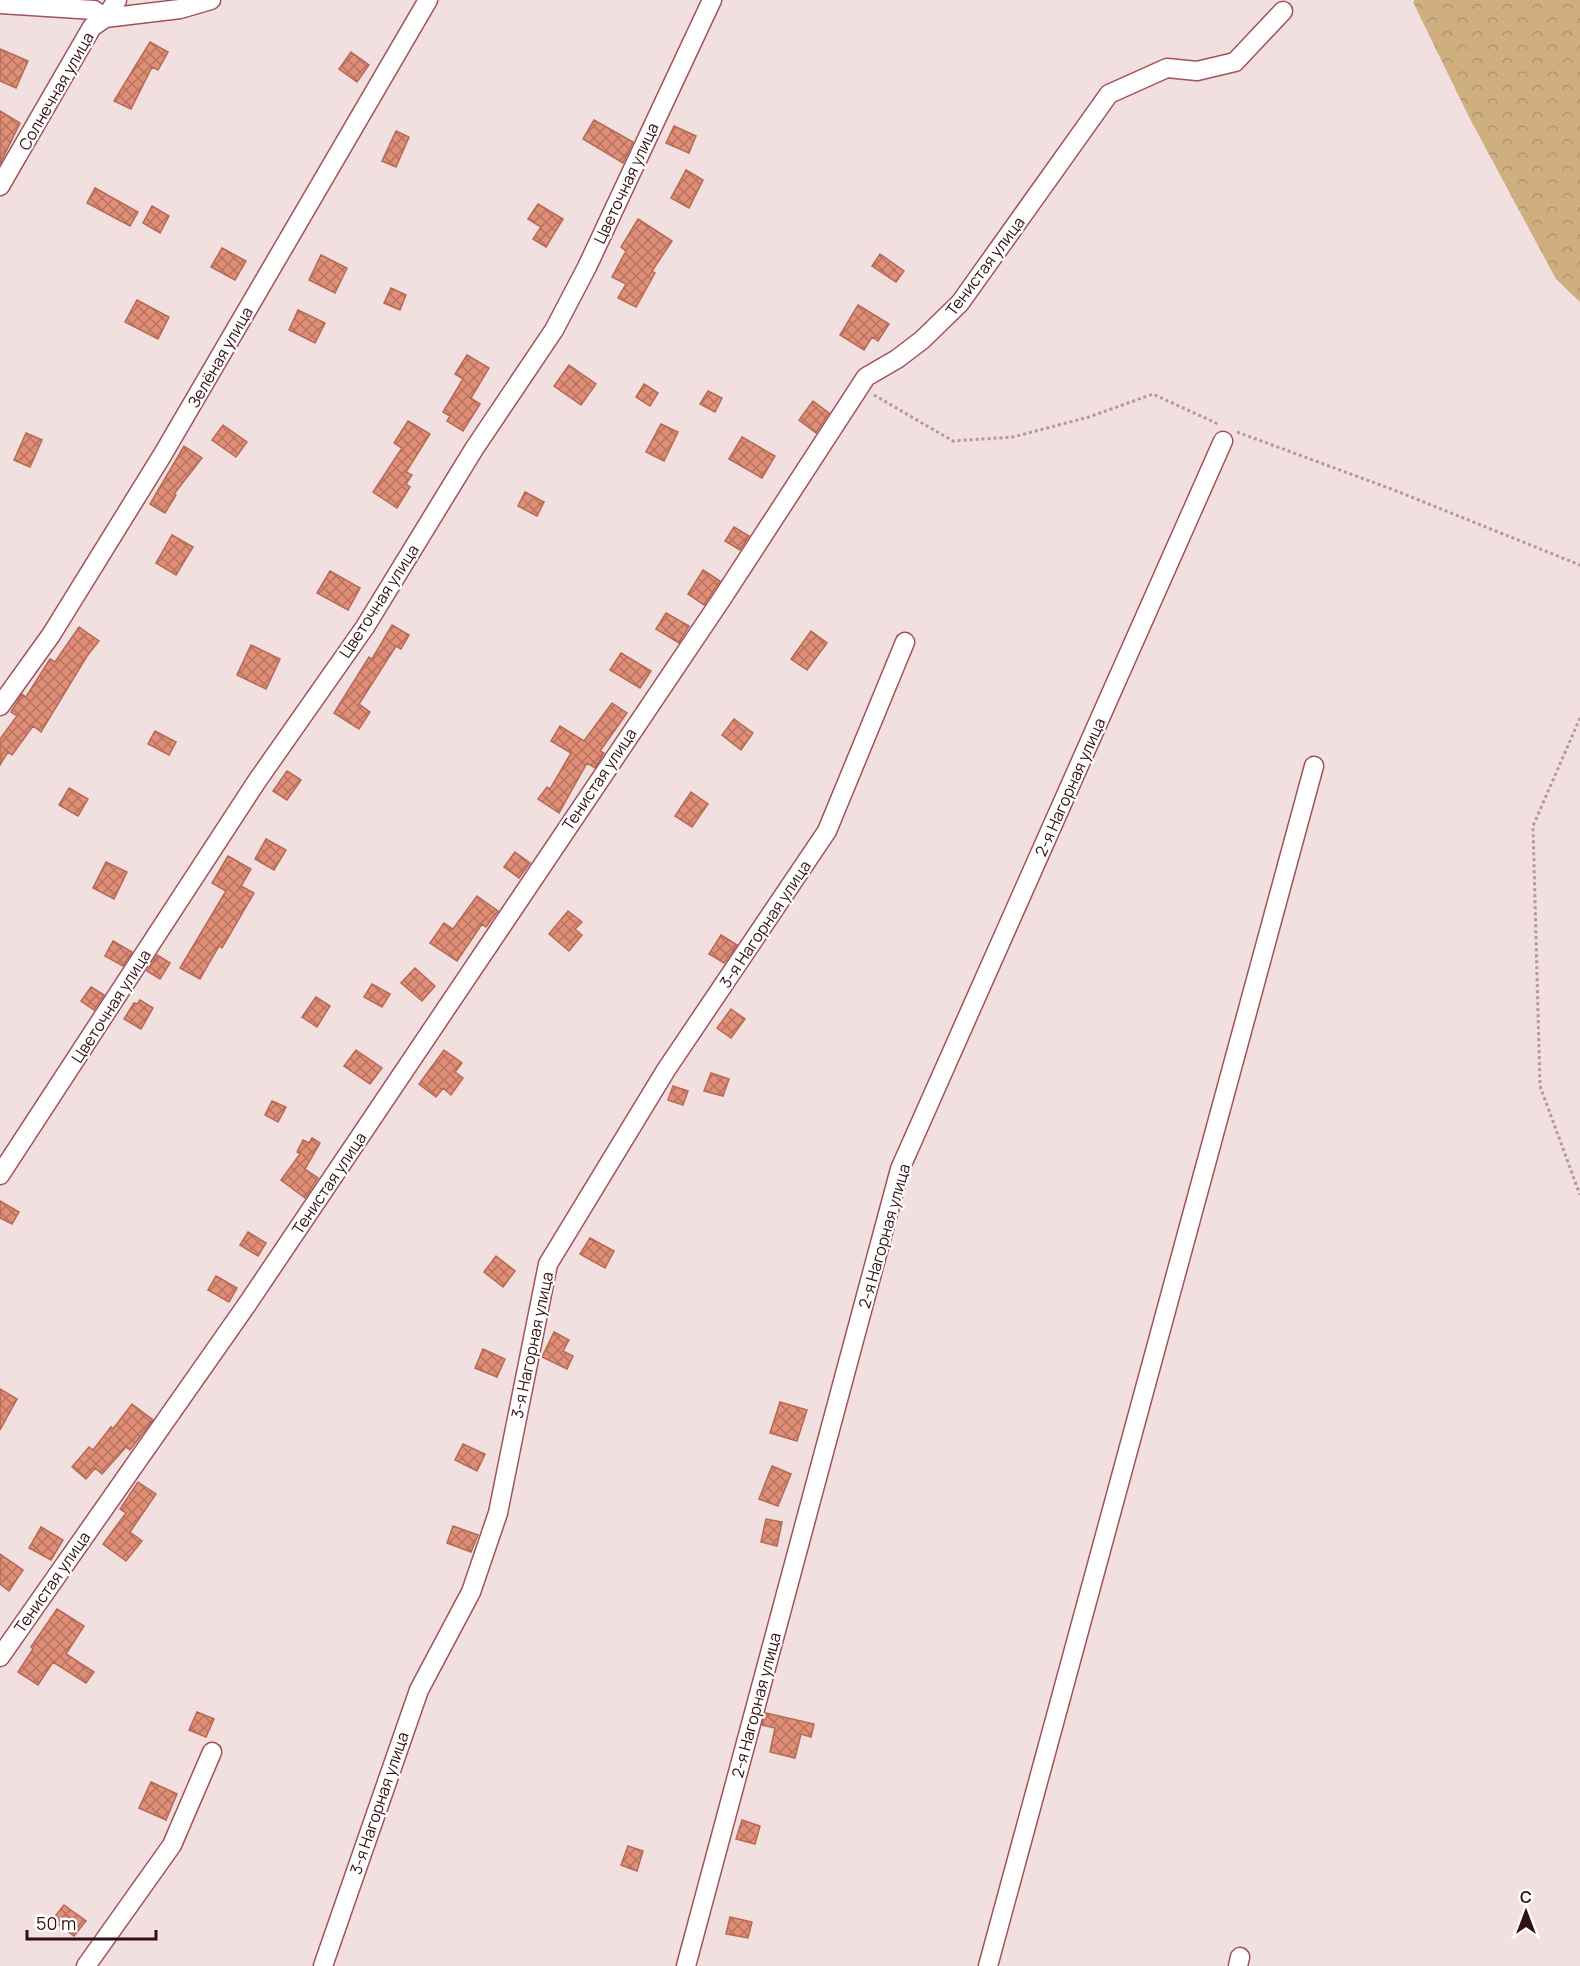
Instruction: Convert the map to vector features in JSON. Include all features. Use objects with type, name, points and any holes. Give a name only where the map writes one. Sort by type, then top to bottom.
[{"type":"street","name":"Солнечная улица","points":[[0,186],[99,14],[117,0]]},
{"type":"street","points":[[0,4],[99,14],[180,9],[211,0]]},
{"type":"street","name":"Зелёная улица","points":[[0,706],[51,635],[163,454],[428,0]]},
{"type":"street","name":"Цветочная улица","points":[[0,1175],[257,781],[365,627],[474,450],[554,330],[587,267],[712,0]]},
{"type":"street","name":"Тенистая улица","points":[[0,1657],[268,1273],[721,600],[866,377],[897,360],[922,340],[960,303],[1109,94],[1167,68],[1197,71],[1235,62],[1283,11]]},
{"type":"street","name":"2-я Нагорная улица","points":[[686,1966],[900,1169],[1228,433]]},
{"type":"street","name":"3-я Нагорная улица","points":[[323,1966],[419,1690],[471,1592],[498,1513],[548,1264],[666,1070],[827,831],[905,642]]},
{"type":"street","points":[[988,1966],[1314,766]]},
{"type":"street","points":[[86,1966],[172,1845],[212,1752]]},
{"type":"path","points":[[860,387],[953,441],[1013,437],[1089,417],[1153,394],[1228,433],[1394,490],[1580,565]]},
{"type":"path","points":[[1580,718],[1533,826],[1540,1086],[1580,1195]]},
{"type":"green space","points":[[1415,0],[1580,0],[1580,302],[1556,279],[1469,117],[1413,2]]},
{"type":"building","points":[[150,42],[168,52],[158,70],[152,67],[131,109],[114,101]]},
{"type":"building","points":[[0,49],[28,61],[16,88],[0,81]]},
{"type":"building","points":[[351,52],[369,65],[357,82],[339,69]]},
{"type":"building","points":[[0,111],[20,123],[0,164]]},
{"type":"building","points":[[594,120],[633,142],[623,163],[583,139]]},
{"type":"building","points":[[674,126],[696,136],[689,153],[666,143]]},
{"type":"building","points":[[396,131],[409,137],[396,167],[382,161]]},
{"type":"building","points":[[686,170],[703,180],[689,208],[671,198]]},
{"type":"building","points":[[95,188],[138,212],[130,226],[87,203]]},
{"type":"building","points":[[538,204],[563,219],[546,247],[533,239],[541,227],[528,219]]},
{"type":"building","points":[[152,206],[169,216],[160,233],[143,223]]},
{"type":"building","points":[[638,219],[672,241],[652,271],[655,273],[636,307],[618,298],[626,284],[612,277],[626,251],[621,247]]},
{"type":"building","points":[[222,248],[246,261],[235,280],[211,267]]},
{"type":"building","points":[[880,254],[904,271],[896,282],[872,266]]},
{"type":"building","points":[[321,255],[347,268],[335,293],[309,280]]},
{"type":"building","points":[[391,288],[406,295],[400,310],[384,303]]},
{"type":"building","points":[[137,300],[169,317],[158,339],[125,322]]},
{"type":"building","points":[[858,305],[889,324],[878,341],[872,337],[864,350],[840,335]]},
{"type":"building","points":[[298,310],[325,323],[315,343],[289,330]]},
{"type":"building","points":[[467,355],[489,368],[471,398],[480,404],[463,431],[447,421],[450,416],[443,412],[463,379],[455,374]]},
{"type":"building","points":[[569,365],[596,384],[581,405],[554,386]]},
{"type":"building","points":[[644,384],[658,393],[650,406],[636,397]]},
{"type":"building","points":[[708,391],[722,398],[715,412],[700,404]]},
{"type":"building","points":[[813,401],[829,413],[816,433],[799,420]]},
{"type":"building","points":[[408,421],[430,434],[406,472],[412,475],[406,484],[410,487],[397,508],[373,492],[402,448],[394,443]]},
{"type":"building","points":[[661,424],[678,432],[664,461],[646,452]]},
{"type":"building","points":[[223,425],[247,442],[236,457],[212,440]]},
{"type":"building","points":[[26,433],[42,440],[30,467],[14,460]]},
{"type":"building","points":[[742,437],[775,456],[762,478],[729,459]]},
{"type":"building","points":[[184,446],[202,458],[174,494],[176,495],[165,513],[150,504]]},
{"type":"building","points":[[525,492],[544,502],[537,516],[518,506]]},
{"type":"building","points":[[734,527],[749,536],[740,550],[725,541]]},
{"type":"building","points":[[172,535],[193,547],[176,575],[156,563]]},
{"type":"building","points":[[703,570],[720,581],[704,605],[688,594]]},
{"type":"building","points":[[330,571],[360,588],[348,610],[317,593]]},
{"type":"building","points":[[666,613],[689,626],[679,643],[656,629]]},
{"type":"building","points":[[392,625],[409,635],[401,649],[396,646],[359,704],[370,712],[359,729],[334,713],[369,657],[372,659]]},
{"type":"building","points":[[79,627],[99,641],[87,656],[41,732],[33,726],[12,755],[8,752],[0,765],[0,739],[17,716],[11,712],[22,694],[26,697],[50,659],[55,662]]},
{"type":"building","points":[[811,631],[827,643],[807,670],[791,659]]},
{"type":"building","points":[[251,645],[280,659],[266,689],[237,675]]},
{"type":"building","points":[[621,653],[651,671],[640,688],[610,670]]},
{"type":"building","points":[[612,703],[627,713],[600,751],[604,753],[595,768],[587,763],[559,813],[538,799],[547,787],[550,789],[571,753],[551,741],[560,726],[584,741]]},
{"type":"building","points":[[734,719],[753,733],[741,750],[722,735]]},
{"type":"building","points":[[155,731],[176,742],[169,755],[148,744]]},
{"type":"building","points":[[287,771],[301,780],[287,800],[273,791]]},
{"type":"building","points":[[69,788],[88,799],[78,816],[59,805]]},
{"type":"building","points":[[691,792],[708,804],[692,827],[675,816]]},
{"type":"building","points":[[266,839],[286,850],[274,870],[255,859]]},
{"type":"building","points":[[515,852],[530,863],[519,878],[504,867]]},
{"type":"building","points":[[228,856],[251,869],[241,886],[254,893],[222,948],[219,946],[200,979],[180,968],[226,891],[212,883]]},
{"type":"building","points":[[106,862],[127,872],[114,899],[93,888]]},
{"type":"building","points":[[477,896],[498,911],[486,927],[482,924],[457,961],[430,943],[444,923],[453,929]]},
{"type":"building","points":[[568,911],[582,922],[575,929],[582,935],[569,951],[549,934]]},
{"type":"building","points":[[721,935],[737,945],[724,963],[709,954]]},
{"type":"building","points":[[113,941],[132,952],[123,966],[105,956]]},
{"type":"building","points":[[157,955],[170,963],[160,979],[147,971]]},
{"type":"building","points":[[415,968],[435,986],[422,1001],[401,983]]},
{"type":"building","points":[[372,984],[390,994],[382,1007],[364,997]]},
{"type":"building","points":[[91,987],[104,995],[94,1010],[81,1001]]},
{"type":"building","points":[[316,997],[330,1006],[317,1027],[302,1017]]},
{"type":"building","points":[[140,1000],[153,1008],[141,1029],[124,1019],[134,1003],[137,1004]]},
{"type":"building","points":[[731,1009],[745,1019],[731,1038],[717,1028]]},
{"type":"building","points":[[356,1050],[382,1068],[370,1084],[344,1066]]},
{"type":"building","points":[[444,1050],[462,1063],[455,1072],[463,1078],[451,1095],[443,1088],[436,1097],[419,1084]]},
{"type":"building","points":[[711,1073],[729,1079],[723,1096],[704,1091]]},
{"type":"building","points":[[673,1086],[688,1091],[683,1105],[668,1100]]},
{"type":"building","points":[[272,1101],[286,1107],[278,1122],[265,1115]]},
{"type":"building","points":[[312,1138],[320,1143],[305,1169],[318,1178],[305,1198],[281,1180],[300,1154],[297,1152],[303,1140],[309,1143]]},
{"type":"building","points":[[0,1201],[19,1212],[12,1224],[0,1218]]},
{"type":"building","points":[[248,1232],[266,1243],[258,1256],[240,1245]]},
{"type":"building","points":[[590,1238],[614,1251],[605,1268],[580,1254]]},
{"type":"building","points":[[496,1256],[515,1271],[503,1287],[484,1272]]},
{"type":"building","points":[[216,1276],[237,1288],[229,1302],[208,1290]]},
{"type":"building","points":[[554,1332],[569,1340],[563,1351],[573,1356],[567,1369],[542,1357]]},
{"type":"building","points":[[483,1349],[505,1359],[497,1377],[475,1368]]},
{"type":"building","points":[[0,1389],[17,1399],[0,1430]]},
{"type":"building","points":[[780,1402],[807,1410],[797,1441],[770,1433]]},
{"type":"building","points":[[132,1404],[153,1420],[130,1450],[126,1447],[102,1474],[95,1468],[86,1479],[72,1467],[89,1447],[93,1450],[111,1427],[113,1429]]},
{"type":"building","points":[[463,1444],[485,1454],[477,1471],[455,1460]]},
{"type":"building","points":[[772,1466],[791,1474],[778,1506],[759,1499]]},
{"type":"building","points":[[138,1482],[156,1494],[130,1532],[142,1541],[126,1561],[103,1544],[126,1513],[120,1509]]},
{"type":"building","points":[[766,1519],[782,1522],[777,1546],[761,1542]]},
{"type":"building","points":[[453,1526],[478,1535],[471,1552],[447,1543]]},
{"type":"building","points":[[41,1527],[63,1540],[51,1560],[29,1548]]},
{"type":"building","points":[[0,1554],[23,1570],[9,1591],[0,1584]]},
{"type":"building","points":[[57,1609],[84,1626],[66,1654],[94,1672],[86,1683],[53,1662],[38,1685],[18,1672],[33,1649],[31,1647]]},
{"type":"building","points":[[197,1712],[214,1719],[206,1737],[189,1730]]},
{"type":"building","points":[[766,1713],[814,1724],[811,1737],[801,1734],[795,1758],[770,1752],[775,1728],[762,1725]]},
{"type":"building","points":[[151,1782],[177,1794],[166,1820],[139,1808]]},
{"type":"building","points":[[742,1820],[760,1826],[755,1844],[736,1839]]},
{"type":"building","points":[[628,1846],[643,1851],[637,1871],[621,1865]]},
{"type":"building","points":[[64,1905],[86,1921],[74,1936],[52,1920]]},
{"type":"building","points":[[730,1917],[752,1922],[748,1938],[726,1934]]}]
